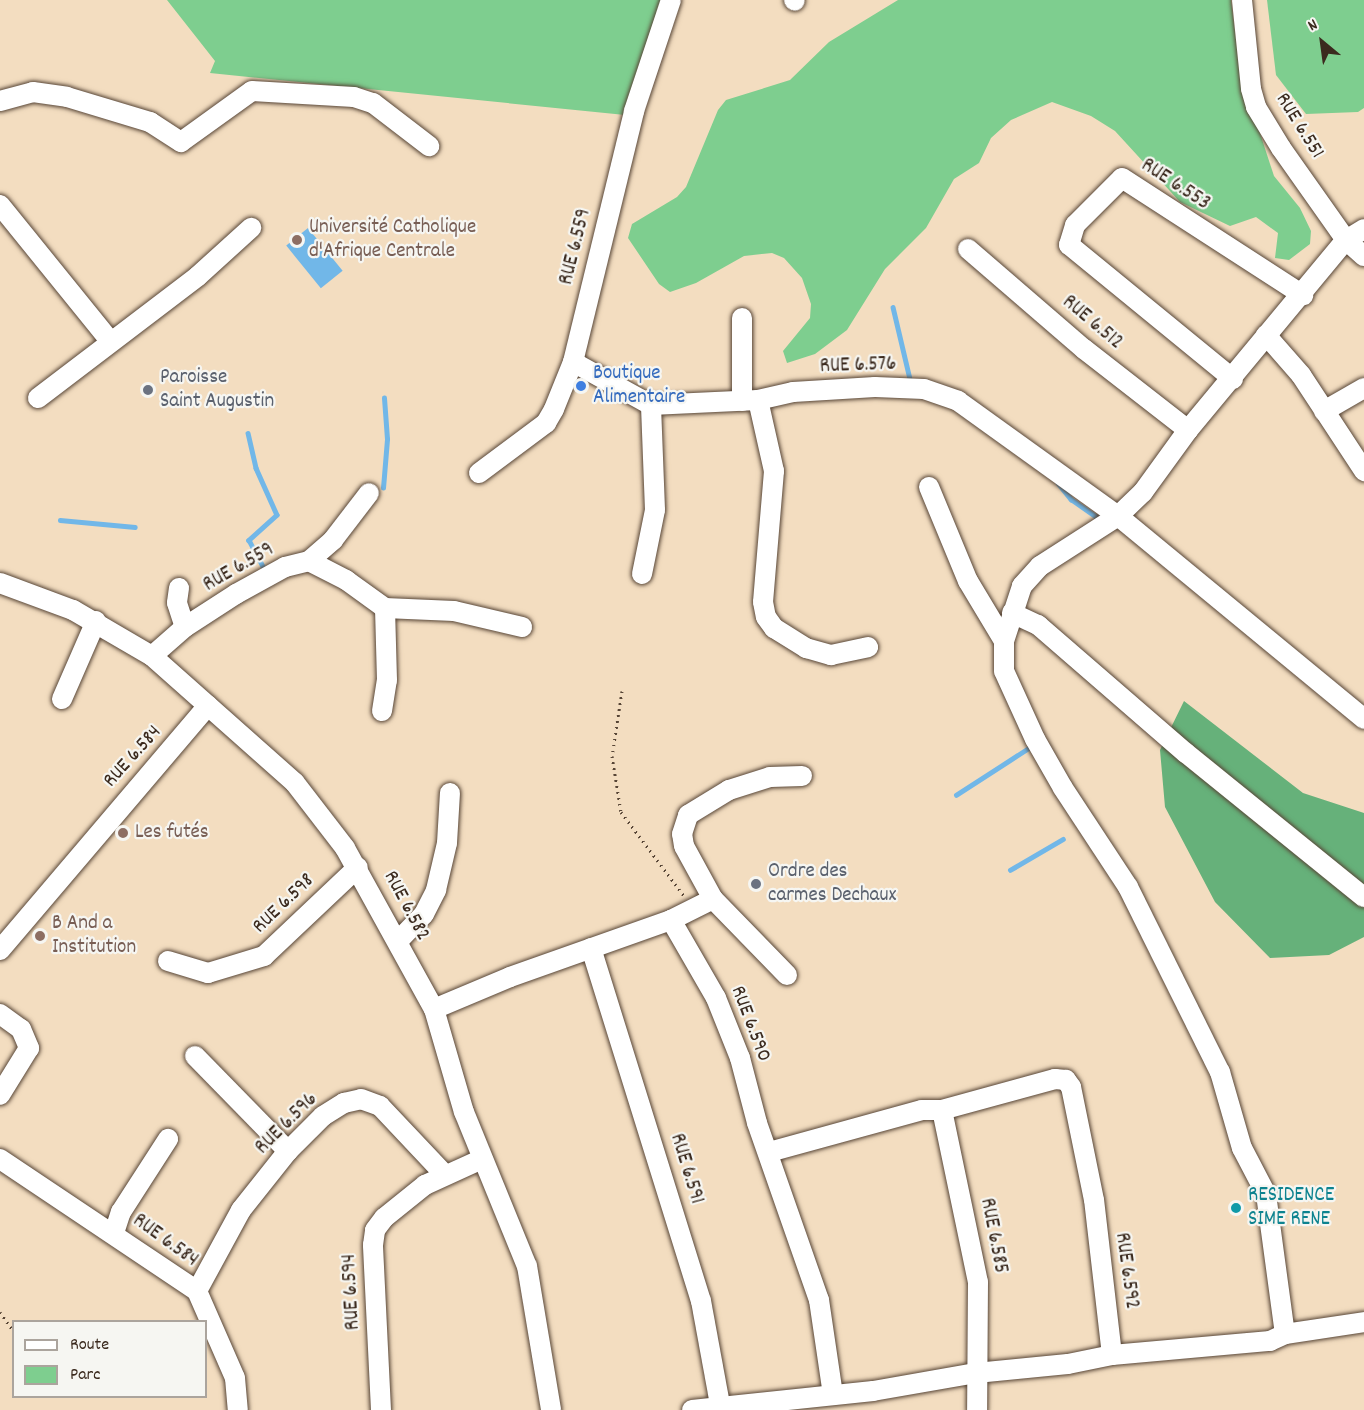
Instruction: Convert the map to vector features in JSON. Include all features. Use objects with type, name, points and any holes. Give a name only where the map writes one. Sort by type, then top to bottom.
[{"type":"street","name":"RUE 6.559","points":[[478,472],[546,423],[573,362],[634,111],[671,0]]},
{"type":"street","name":"RUE 6.551","points":[[1242,0],[1251,89],[1256,107],[1281,148],[1346,240],[1364,255]]},
{"type":"street","points":[[0,101],[33,92],[67,97],[150,122],[181,142],[252,91],[354,97],[373,103],[429,146]]},
{"type":"street","name":"RUE 6.553","points":[[1233,379],[1070,245],[1075,225],[1122,178],[1303,295]]},
{"type":"street","points":[[0,205],[110,341]]},
{"type":"street","points":[[39,398],[110,341],[198,276],[251,228]]},
{"type":"street","points":[[1285,1334],[1266,1194],[1242,1148],[1220,1072],[1128,887],[1094,840],[1035,739],[1005,672],[1004,641],[1022,586],[1040,566],[1118,516],[1143,492],[1188,430],[1233,379],[1266,335],[1303,295],[1346,240],[1364,229]]},
{"type":"street","name":"RUE 6.512","points":[[968,249],[1084,349],[1188,430]]},
{"type":"street","points":[[742,318],[750,401],[774,471],[764,583],[766,617],[774,628],[806,648],[831,655],[868,647]]},
{"type":"street","points":[[1266,335],[1301,375],[1364,471]]},
{"type":"street","points":[[573,362],[651,405],[655,510],[642,574]]},
{"type":"street","points":[[1324,411],[1364,388]]},
{"type":"street","name":"RUE 6.576","points":[[651,405],[750,401],[793,392],[924,389],[958,401],[989,420],[1118,516],[1364,719]]},
{"type":"street","points":[[929,487],[968,581],[1004,641]]},
{"type":"street","name":"RUE 6.559","points":[[152,656],[185,627],[275,572],[309,561],[333,540],[369,494]]},
{"type":"street","points":[[309,561],[346,580],[385,608],[454,611],[522,627]]},
{"type":"street","name":"RUE 6.582","points":[[0,583],[38,594],[96,621],[152,656],[295,783],[358,867],[435,1009],[464,1112],[527,1266],[551,1410]]},
{"type":"street","points":[[179,588],[177,603],[185,627]]},
{"type":"street","points":[[382,711],[387,680],[385,608]]},
{"type":"street","points":[[1012,613],[1038,626],[1186,753],[1364,897]]},
{"type":"street","points":[[62,699],[96,621]]},
{"type":"street","name":"RUE 6.584","points":[[0,950],[208,706]]},
{"type":"street","points":[[787,975],[713,899],[684,846],[683,823],[688,815],[751,782],[802,776]]},
{"type":"street","points":[[398,941],[424,914],[436,890],[447,843],[450,793]]},
{"type":"street","name":"RUE 6.598","points":[[168,961],[207,973],[264,956],[358,867]]},
{"type":"street","points":[[435,1009],[591,948],[671,921],[713,899]]},
{"type":"street","name":"RUE 6.590","points":[[671,921],[726,1019],[819,1300],[833,1395]]},
{"type":"street","name":"RUE 6.591","points":[[591,948],[701,1301],[721,1408]]},
{"type":"street","points":[[0,1014],[21,1029],[29,1048],[0,1095]]},
{"type":"street","points":[[195,1056],[288,1151]]},
{"type":"street","name":"RUE 6.592","points":[[769,1152],[922,1110],[942,1110],[1055,1079],[1066,1080],[1071,1087],[1094,1200],[1112,1356]]},
{"type":"street","name":"RUE 6.596","points":[[196,1291],[242,1210],[288,1151],[323,1116],[344,1103],[361,1099],[380,1106],[402,1125],[444,1174]]},
{"type":"street","name":"RUE 6.585","points":[[942,1110],[978,1282],[977,1410]]},
{"type":"street","points":[[114,1233],[121,1212],[168,1139]]},
{"type":"street","name":"RUE 6.594","points":[[381,1410],[373,1245],[375,1230],[402,1202],[444,1174],[482,1159]]},
{"type":"street","name":"RUE 6.584","points":[[0,1160],[114,1233],[196,1291],[235,1378],[243,1408]]},
{"type":"street","points":[[692,1410],[833,1395],[976,1373],[1068,1364],[1112,1356],[1270,1341],[1285,1334],[1364,1322]]},
{"type":"path","points":[[622,691],[612,756],[621,812],[694,910]]},
{"type":"path","points":[[0,1312],[12,1329]]},
{"type":"green space","points":[[167,0],[661,0],[625,115],[210,73],[215,61]]},
{"type":"green space","points":[[898,0],[1231,0],[1240,72],[1274,176],[1300,208],[1311,231],[1310,244],[1289,260],[1275,258],[1278,233],[1256,217],[1230,226],[1180,202],[1115,131],[1091,116],[1052,102],[1011,120],[991,138],[979,163],[954,179],[926,228],[885,269],[847,330],[815,354],[787,363],[783,351],[810,318],[811,304],[802,278],[784,258],[772,253],[744,256],[696,283],[670,292],[659,284],[628,238],[632,224],[677,197],[686,187],[718,110],[726,100],[790,80],[829,42]]},
{"type":"green space","points":[[1267,0],[1364,0],[1364,108],[1358,112],[1306,114],[1276,75]]},
{"type":"green space","points":[[1184,701],[1303,793],[1364,813],[1364,937],[1329,955],[1270,958],[1215,902],[1165,807],[1160,750]]},
{"type":"water","points":[[308,228],[343,271],[321,288],[286,246]]},
{"type":"waterway","points":[[893,307],[911,383]]},
{"type":"waterway","points":[[383,488],[387,439],[384,398]]},
{"type":"waterway","points":[[248,433],[256,468],[277,515],[249,540],[265,570]]},
{"type":"waterway","points":[[1058,483],[1071,499],[1098,518]]},
{"type":"waterway","points":[[60,520],[135,527]]},
{"type":"waterway","points":[[956,795],[1027,749]]},
{"type":"waterway","points":[[1010,870],[1063,839]]},
{"type":"place","name":"Université Catholique d'Afrique Centrale","points":[[297,240]]},
{"type":"place","name":"Boutique Alimentaire","points":[[581,386]]},
{"type":"place","name":"Paroisse Saint Augustin","points":[[148,390]]},
{"type":"place","name":"Les futés","points":[[123,833]]},
{"type":"place","name":"Ordre des carmes Dechaux","points":[[756,884]]},
{"type":"place","name":"B And a Institution","points":[[40,936]]},
{"type":"place","name":"RESIDENCE SIME RENE","points":[[1236,1208]]}]
